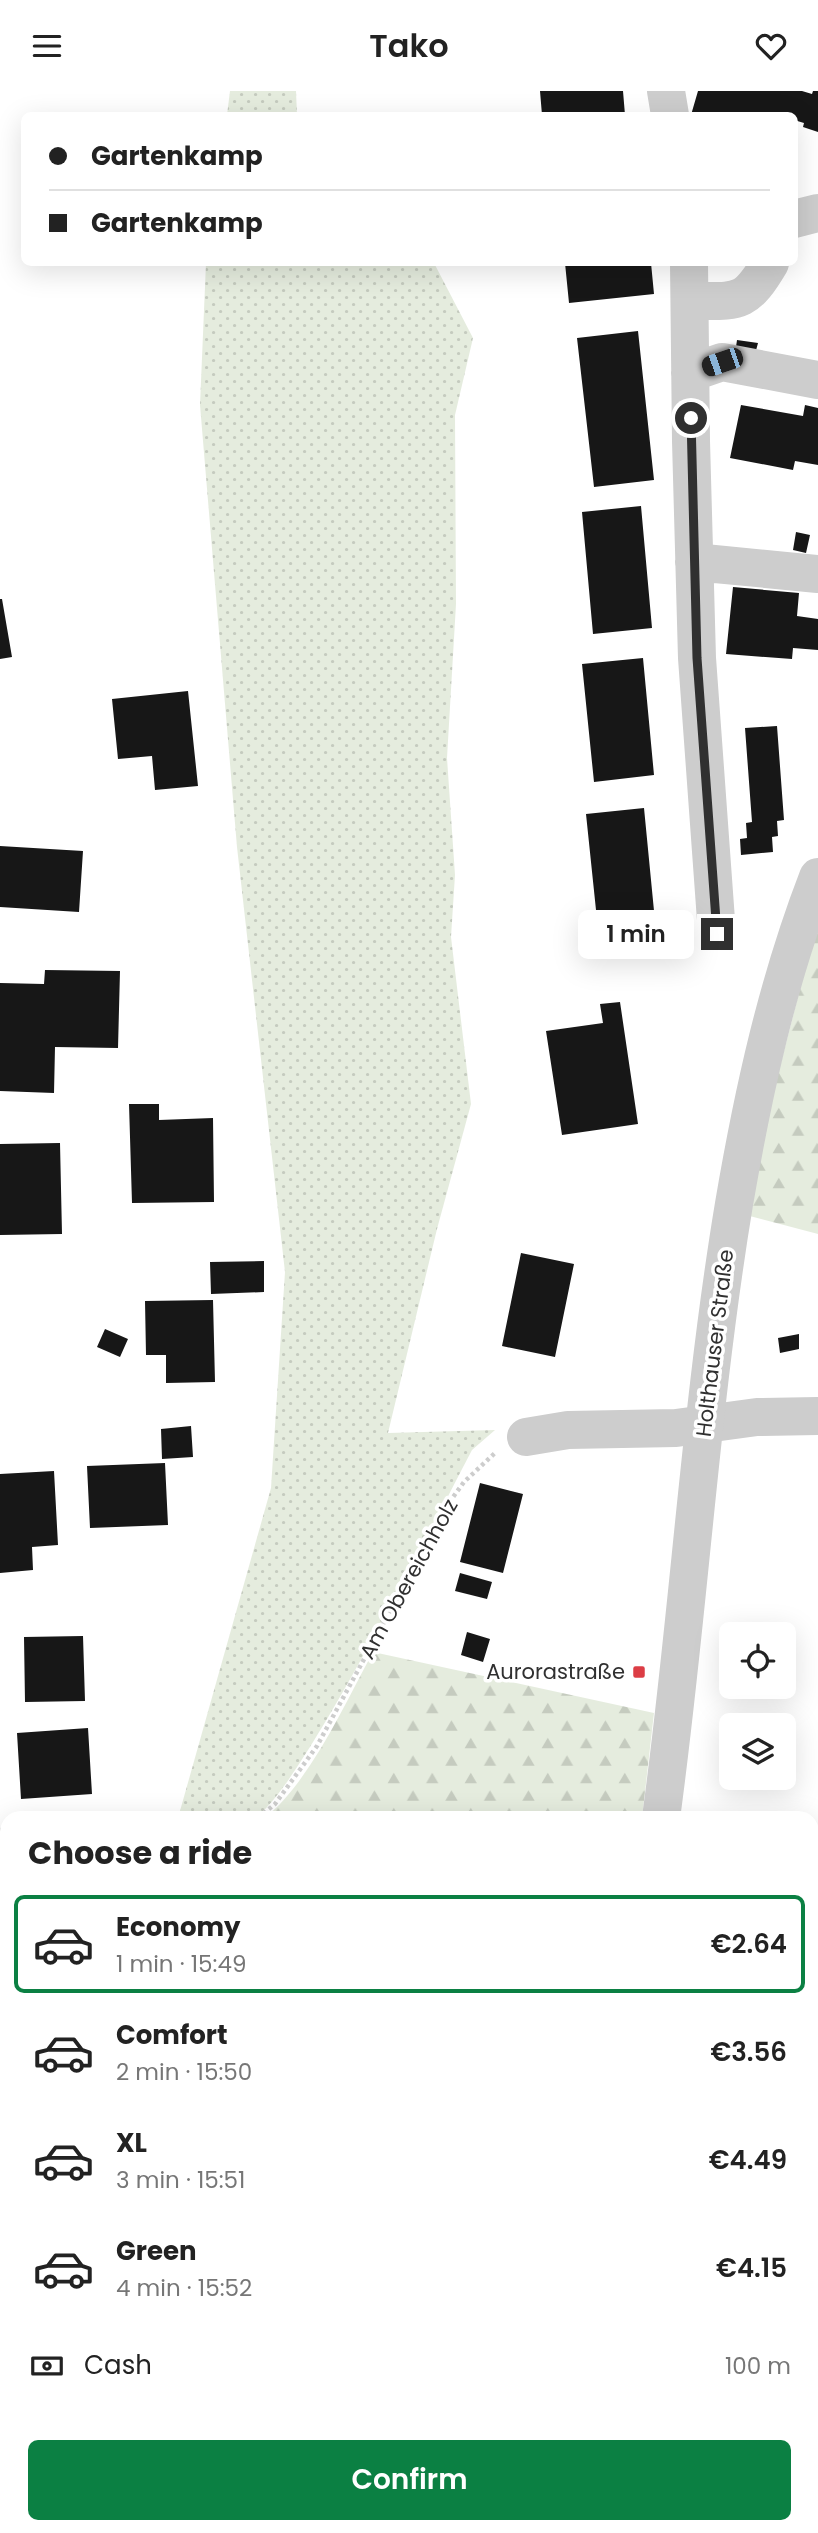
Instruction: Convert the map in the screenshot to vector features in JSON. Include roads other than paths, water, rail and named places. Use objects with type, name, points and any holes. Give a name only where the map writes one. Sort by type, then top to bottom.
[{"type":"street","points":[[666,91],[670,112]]},
{"type":"street","points":[[798,218],[818,212]]},
{"type":"street","points":[[689,266],[697,658],[717,934]]},
{"type":"street","points":[[691,301],[732,301],[754,290],[768,266]]},
{"type":"street","points":[[690,373],[722,362],[818,380]]},
{"type":"street","points":[[694,562],[818,574]]},
{"type":"street","name":"Holthauser Straße","points":[[662,1811],[704,1424],[729,1237],[760,1068],[780,988],[818,877]]},
{"type":"street","points":[[526,1437],[568,1430],[676,1428],[757,1417],[818,1416]]},
{"type":"place","name":"Aurorastraße","points":[[639,1672]]}]
